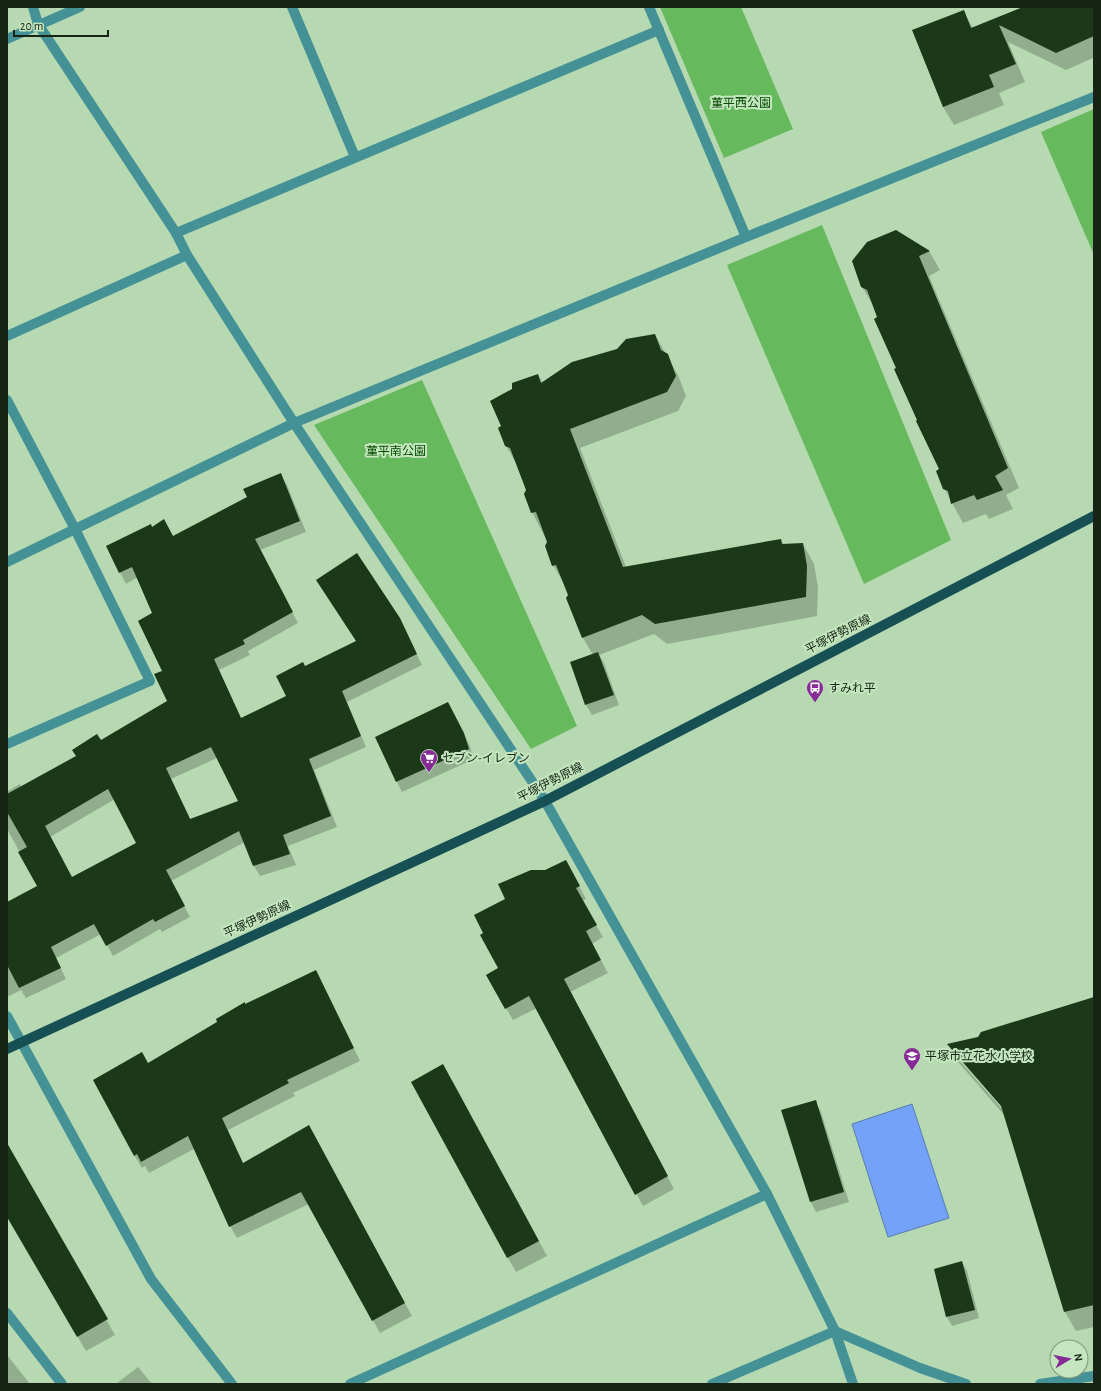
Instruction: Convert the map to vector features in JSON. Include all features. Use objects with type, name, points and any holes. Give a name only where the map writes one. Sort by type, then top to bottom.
[{"type":"main road","name":"平塚伊勢原線","points":[[7,1049],[545,801],[1094,516]]},
{"type":"street","points":[[33,7],[38,24],[176,233],[187,255],[294,423],[545,801],[767,1194],[835,1331],[853,1384]]},
{"type":"street","points":[[7,39],[38,24],[80,7]]},
{"type":"street","points":[[292,7],[355,157]]},
{"type":"street","points":[[649,7],[746,237]]},
{"type":"street","points":[[176,233],[659,30]]},
{"type":"street","points":[[7,562],[294,423],[746,237],[1094,97]]},
{"type":"street","points":[[7,336],[187,255]]},
{"type":"street","points":[[7,400],[75,529],[150,680],[7,744]]},
{"type":"street","points":[[7,1016],[150,1279],[232,1384]]},
{"type":"street","points":[[350,1384],[767,1194]]},
{"type":"street","points":[[7,1313],[62,1384]]},
{"type":"street","points":[[712,1384],[835,1331],[920,1368],[966,1384]]},
{"type":"street","points":[[1040,1384],[1094,1376]]},
{"type":"green space","name":"菫平西公園","points":[[660,7],[741,7],[793,129],[724,158]]},
{"type":"green space","points":[[1094,109],[1094,255],[1041,132]]},
{"type":"green space","points":[[822,225],[951,540],[864,584],[727,265]]},
{"type":"green space","name":"菫平南公園","points":[[422,380],[577,726],[531,749],[314,425]]},
{"type":"water","points":[[912,1104],[949,1218],[888,1237],[852,1124]]},
{"type":"building","points":[[1023,7],[1094,7],[1094,36],[1056,53],[999,25],[1016,64],[989,75],[994,87],[943,107],[912,30],[964,10],[971,28]]},
{"type":"building","points":[[896,230],[930,251],[919,256],[1008,468],[995,476],[1003,490],[977,500],[974,495],[951,504],[948,491],[943,489],[936,471],[939,469],[916,421],[917,420],[894,369],[896,368],[874,319],[877,317],[867,290],[861,287],[852,261],[867,242]]},
{"type":"building","points":[[655,334],[661,350],[668,354],[676,376],[667,392],[570,429],[623,567],[781,539],[782,544],[803,543],[807,566],[806,597],[655,624],[642,615],[582,638],[566,598],[568,595],[556,565],[552,566],[545,546],[547,542],[536,512],[531,513],[524,494],[526,490],[510,448],[505,446],[498,428],[501,426],[490,401],[512,389],[512,383],[538,374],[541,383],[572,362],[617,349],[626,339]]},
{"type":"building","points":[[281,473],[300,521],[255,539],[293,612],[243,640],[245,644],[214,659],[241,718],[286,696],[276,676],[303,662],[305,666],[356,641],[316,580],[357,553],[400,618],[417,654],[342,691],[361,736],[309,759],[331,816],[283,835],[290,854],[253,866],[239,831],[166,870],[185,906],[155,922],[153,919],[106,946],[94,924],[51,947],[61,968],[19,988],[7,965],[7,902],[37,886],[18,852],[27,847],[7,812],[7,794],[76,756],[72,750],[97,734],[101,740],[167,701],[154,674],[162,671],[138,621],[152,613],[132,567],[119,573],[106,546],[151,524],[152,527],[164,519],[173,536],[247,497],[243,489]],"holes":[[[211,747],[238,801],[190,819],[166,768]],[[108,789],[136,843],[72,877],[45,826]]]},
{"type":"building","points":[[598,652],[614,695],[585,705],[570,662]]},
{"type":"building","points":[[448,702],[464,733],[469,749],[396,782],[375,737]]},
{"type":"building","points":[[566,860],[580,886],[576,888],[597,925],[586,931],[601,960],[564,979],[668,1176],[635,1195],[529,996],[505,1009],[486,975],[498,968],[480,935],[483,933],[474,915],[505,899],[498,884],[531,870],[545,870]]},
{"type":"building","points":[[316,970],[354,1048],[287,1080],[289,1083],[222,1118],[243,1163],[309,1125],[405,1303],[372,1321],[301,1192],[229,1227],[188,1136],[141,1162],[137,1154],[134,1156],[93,1080],[142,1052],[148,1063],[217,1022],[216,1019],[245,1002],[245,1004]]},
{"type":"building","points":[[1094,997],[1094,1305],[1064,1312],[1001,1106],[947,1044],[978,1037],[981,1032]]},
{"type":"building","points":[[443,1064],[539,1241],[507,1258],[411,1082]]},
{"type":"building","points":[[816,1100],[844,1192],[810,1202],[781,1110]]},
{"type":"building","points":[[7,1143],[108,1319],[77,1337],[7,1217]]},
{"type":"building","points":[[962,1261],[975,1310],[946,1317],[934,1269]]},
{"type":"place","name":"すみれ平","points":[[815,703]]},
{"type":"place","name":"セブン-イレブン","points":[[429,773]]},
{"type":"place","name":"平塚市立花水小学校","points":[[912,1071]]}]
